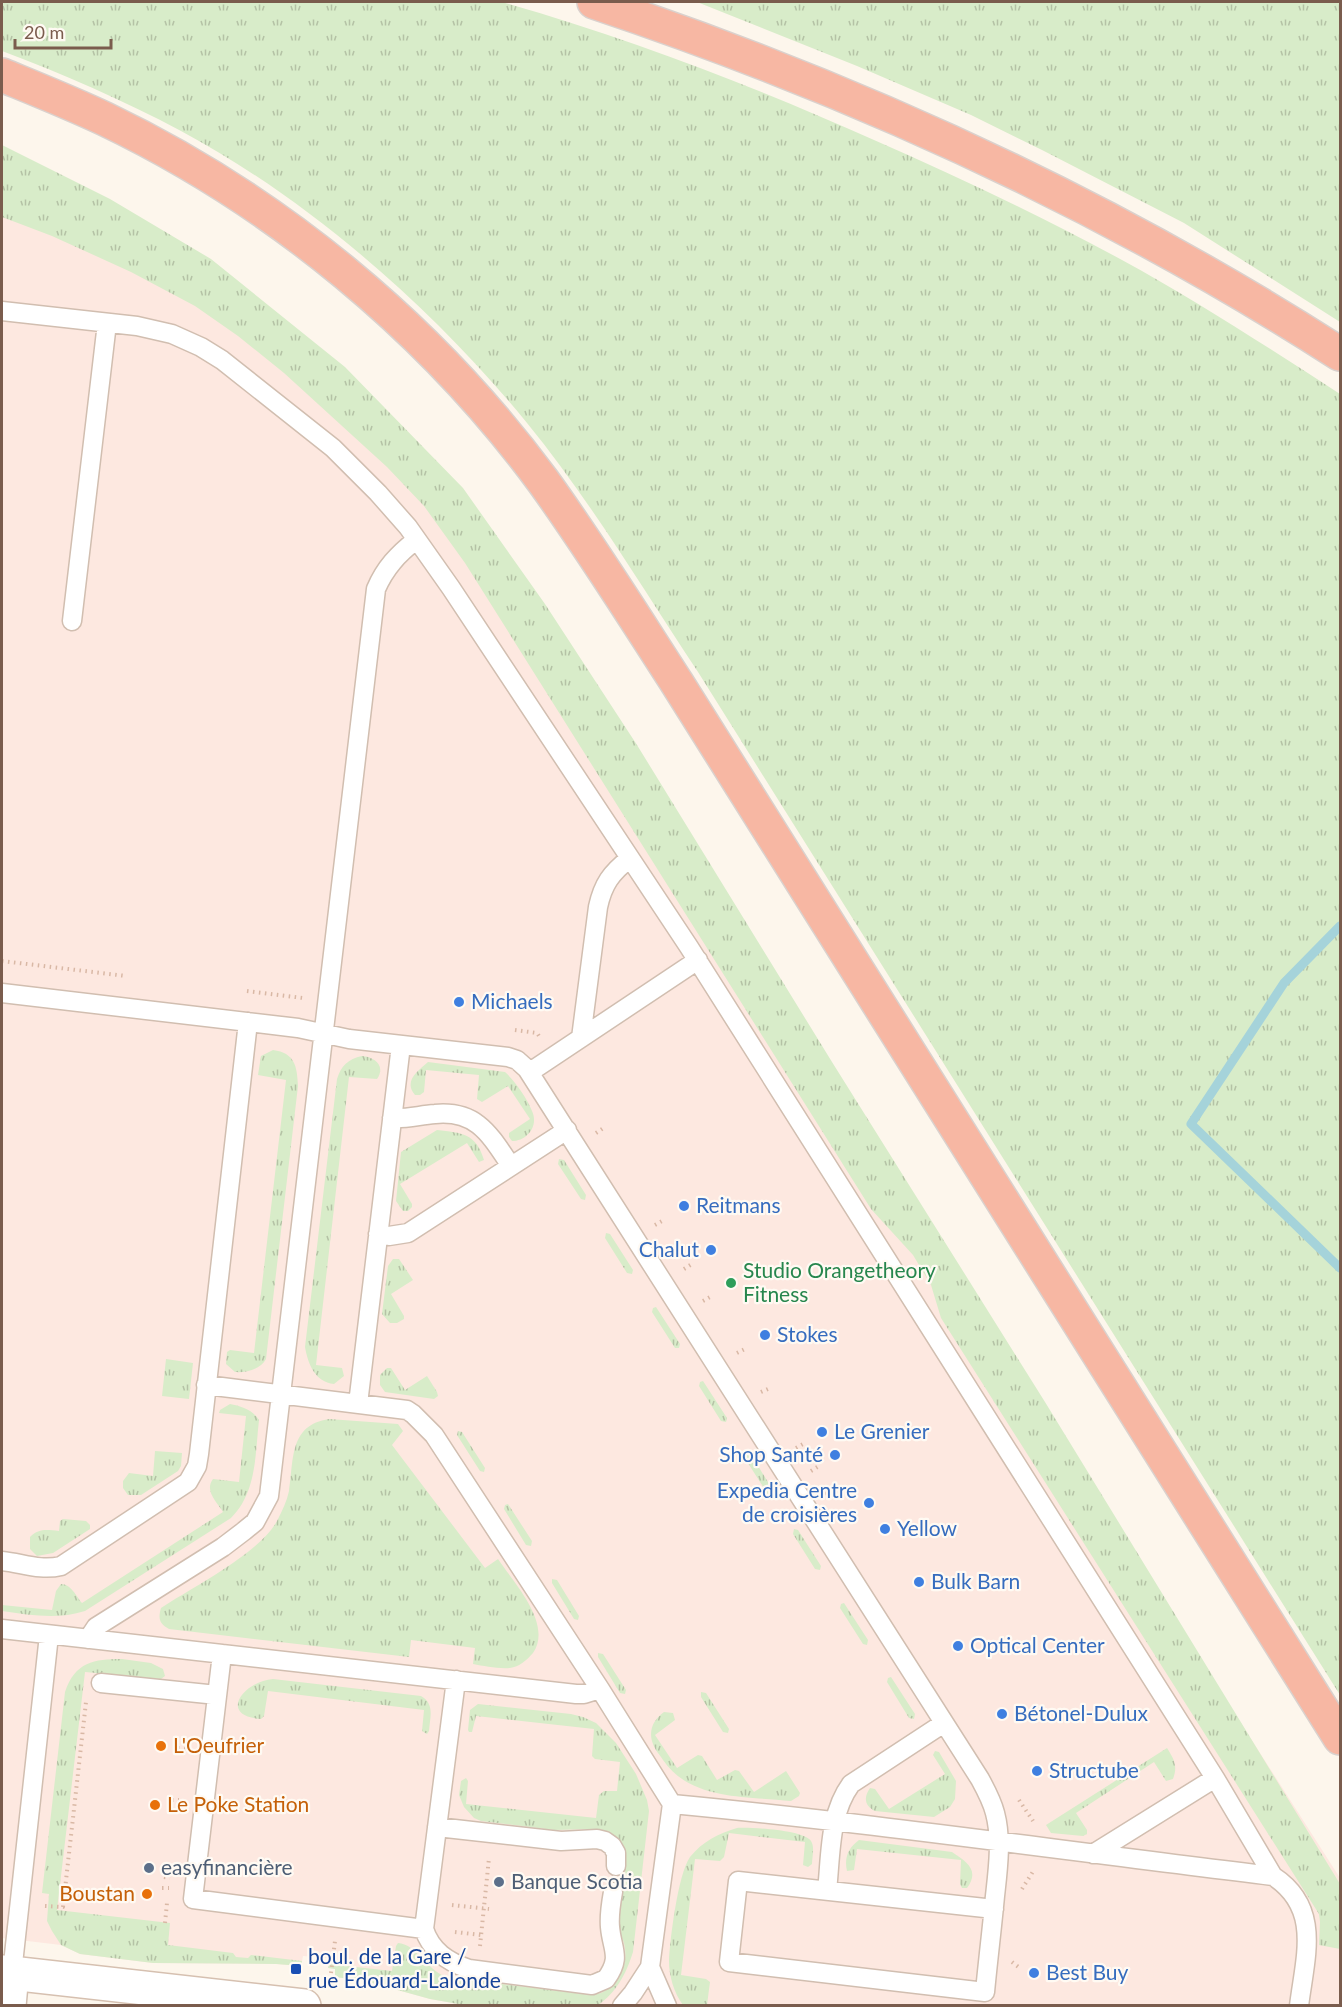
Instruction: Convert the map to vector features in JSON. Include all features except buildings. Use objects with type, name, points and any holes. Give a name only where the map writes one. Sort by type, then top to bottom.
[{"type":"highway","points":[[594,2],[762,61],[978,155],[1089,209],[1176,255],[1341,354]]},
{"type":"highway","points":[[2,75],[105,120],[161,149],[213,179],[290,231],[365,289],[408,329],[455,377],[536,472],[677,683],[1341,1738]]},
{"type":"main road","points":[[9,2006],[7,1973],[304,2006]]},
{"type":"lane","points":[[2,311],[137,326],[172,334],[201,347],[222,360],[333,448],[378,493],[417,540],[698,960],[1215,1778],[1273,1876]]},
{"type":"lane","points":[[72,621],[107,323]]},
{"type":"lane","points":[[88,1639],[96,1627],[223,1547],[255,1522],[269,1496],[376,589],[383,572],[417,540]]},
{"type":"lane","points":[[581,1038],[602,888],[619,866],[630,858]]},
{"type":"lane","points":[[530,1072],[698,960]]},
{"type":"lane","points":[[2,993],[298,1028],[349,1039],[508,1057],[517,1060],[530,1072],[944,1723],[989,1796],[996,1814],[999,1842],[994,1910],[985,1992],[729,1962],[738,1881],[994,1910]]},
{"type":"lane","points":[[2,1561],[49,1569],[61,1566],[188,1482],[197,1466],[248,1022]]},
{"type":"lane","points":[[358,1404],[401,1045]]},
{"type":"lane","points":[[392,1119],[448,1113],[467,1117],[477,1122],[489,1133],[511,1166]]},
{"type":"lane","points":[[378,1234],[389,1236],[408,1233],[567,1130]]},
{"type":"lane","points":[[206,1385],[407,1410],[424,1424],[600,1689],[672,1804],[650,1967],[622,2006]]},
{"type":"lane","points":[[2,1629],[576,1694],[600,1689]]},
{"type":"lane","points":[[7,1973],[49,1635]]},
{"type":"lane","points":[[222,1654],[193,1899],[424,1929]]},
{"type":"lane","points":[[456,1680],[424,1929],[433,1947],[457,1965],[477,1971],[592,1984],[606,1978],[615,1962],[616,1953],[609,1925],[613,1892]]},
{"type":"lane","points":[[94,1688],[217,1695]]},
{"type":"lane","points":[[827,1891],[837,1807],[851,1784],[944,1723]]},
{"type":"lane","points":[[1093,1854],[1215,1778]]},
{"type":"lane","points":[[672,1804],[930,1832],[1273,1876],[1287,1885],[1304,1911],[1307,1924],[1299,2006]]},
{"type":"lane","points":[[437,1827],[561,1841],[605,1841],[616,1853],[616,1866]]},
{"type":"lane","points":[[650,1967],[667,2006]]},
{"type":"path","points":[[2,961],[126,976]]},
{"type":"path","points":[[247,991],[309,999]]},
{"type":"path","points":[[509,1030],[537,1033],[543,1040]]},
{"type":"path","points":[[595,1133],[605,1127]]},
{"type":"path","points":[[654,1225],[664,1220]]},
{"type":"path","points":[[683,1270],[692,1264]]},
{"type":"path","points":[[703,1301],[712,1296]]},
{"type":"path","points":[[736,1353],[745,1349]]},
{"type":"path","points":[[45,1906],[63,1907],[94,1688]]},
{"type":"path","points":[[172,1800],[179,1800]]},
{"type":"path","points":[[479,1953],[486,1909],[489,1856]]},
{"type":"path","points":[[164,1877],[170,1878]]},
{"type":"path","points":[[162,1888],[169,1888]]},
{"type":"path","points":[[477,1908],[486,1909]]},
{"type":"path","points":[[445,1931],[481,1935]]},
{"type":"shaded area","points":[[2,174],[320,371],[575,682],[1340,1878],[1340,2005],[464,2005],[430,1999],[365,1981],[335,1977],[335,1969],[328,1968],[328,1958],[303,1956],[301,1966],[153,1963],[80,1954],[61,1945],[2,1938]]},
{"type":"green space","points":[[2,2],[502,2],[644,47],[737,82],[968,183],[1122,260],[1232,325],[1340,394],[1340,1695],[698,672],[594,514],[550,452],[491,381],[411,299],[368,260],[277,190],[181,131],[93,88],[2,51]]},
{"type":"green space","points":[[697,2],[1340,2],[1340,322],[1184,223],[1042,150],[971,115],[857,66]]},
{"type":"green space","points":[[2,145],[110,199],[211,259],[345,367],[463,488],[545,604],[637,745],[1045,1402],[1340,1884],[1340,1949],[1319,1945],[1319,1914],[941,1318],[931,1285],[913,1255],[871,1209],[465,563],[424,506],[387,467],[284,373],[238,336],[195,306],[131,272],[52,236],[2,217]]},
{"type":"green space","points":[[273,1050],[290,1057],[297,1072],[298,1086],[266,1359],[253,1370],[235,1372],[226,1364],[227,1352],[230,1350],[254,1353],[286,1080],[258,1075],[261,1056]]},
{"type":"green space","points":[[362,1056],[375,1060],[380,1070],[377,1079],[349,1077],[316,1365],[342,1368],[344,1376],[334,1384],[322,1380],[313,1371],[305,1347],[337,1079],[346,1064]]},
{"type":"green space","points":[[428,1062],[505,1072],[520,1090],[532,1111],[534,1122],[530,1132],[512,1141],[509,1133],[530,1119],[508,1086],[482,1102],[477,1099],[479,1075],[426,1070],[424,1092],[415,1095],[411,1081]]},
{"type":"green space","points":[[437,1130],[454,1132],[472,1139],[481,1151],[484,1160],[479,1162],[467,1143],[400,1184],[412,1204],[408,1211],[403,1211],[396,1201],[401,1152]]},
{"type":"green space","points":[[559,1159],[564,1160],[586,1195],[585,1200],[581,1199],[558,1164]]},
{"type":"green space","points":[[606,1233],[610,1234],[633,1270],[632,1274],[627,1273],[605,1238]]},
{"type":"green space","points":[[393,1259],[399,1259],[413,1280],[391,1294],[404,1316],[404,1319],[397,1323],[390,1323],[382,1314],[388,1266]]},
{"type":"green space","points":[[656,1307],[680,1344],[679,1348],[675,1348],[652,1312]]},
{"type":"green space","points":[[166,1359],[193,1363],[189,1399],[162,1396]]},
{"type":"green space","points":[[387,1368],[391,1368],[405,1390],[427,1376],[438,1396],[434,1399],[385,1392],[380,1385],[380,1375]]},
{"type":"green space","points":[[703,1381],[727,1418],[726,1422],[721,1421],[699,1386]]},
{"type":"green space","points":[[230,1404],[246,1409],[259,1420],[250,1485],[240,1508],[231,1518],[85,1611],[54,1616],[2,1611],[2,1605],[52,1610],[56,1591],[61,1584],[70,1588],[82,1603],[223,1512],[212,1496],[211,1483],[213,1479],[239,1482],[246,1416],[219,1413]]},
{"type":"green space","points":[[329,1419],[398,1424],[403,1431],[392,1445],[485,1568],[498,1559],[529,1604],[538,1629],[538,1642],[533,1653],[520,1665],[496,1668],[473,1664],[475,1648],[411,1640],[409,1657],[169,1629],[161,1623],[161,1608],[241,1557],[268,1533],[277,1521],[287,1498],[293,1456],[300,1436],[307,1428]]},
{"type":"green space","points":[[458,1431],[462,1432],[485,1468],[484,1472],[480,1471],[457,1435]]},
{"type":"green space","points":[[155,1451],[182,1453],[181,1466],[178,1471],[141,1495],[128,1495],[123,1488],[123,1481],[129,1473],[153,1476]]},
{"type":"green space","points":[[747,1455],[752,1456],[774,1492],[773,1497],[769,1496],[746,1460]]},
{"type":"green space","points":[[508,1504],[532,1541],[531,1546],[526,1545],[504,1509]]},
{"type":"green space","points":[[63,1519],[86,1521],[90,1529],[53,1553],[37,1556],[30,1549],[30,1537],[40,1531],[59,1531],[60,1521]]},
{"type":"green space","points":[[794,1529],[798,1530],[821,1566],[820,1570],[815,1569],[793,1534]]},
{"type":"green space","points":[[552,1579],[557,1580],[579,1616],[578,1620],[574,1619],[552,1583]]},
{"type":"green space","points":[[844,1603],[868,1640],[867,1645],[863,1644],[840,1608]]},
{"type":"green space","points":[[598,1653],[603,1654],[626,1690],[625,1694],[620,1693],[598,1657]]},
{"type":"green space","points":[[122,1659],[151,1663],[163,1669],[165,1676],[161,1679],[85,1672],[57,1910],[170,1923],[168,1945],[233,1953],[236,1957],[248,1958],[251,1955],[302,1961],[301,1966],[153,1963],[80,1954],[61,1945],[52,1931],[47,1921],[49,1894],[42,1893],[65,1692],[74,1674],[80,1668],[103,1660]]},
{"type":"green space","points":[[891,1677],[915,1714],[914,1719],[909,1718],[887,1682]]},
{"type":"green space","points":[[273,1679],[421,1696],[430,1707],[429,1731],[427,1734],[422,1731],[424,1710],[268,1691],[264,1716],[261,1719],[248,1717],[240,1712],[238,1706],[245,1692],[262,1681]]},
{"type":"green space","points":[[701,1692],[706,1693],[729,1729],[728,1733],[723,1732],[701,1697]]},
{"type":"green space","points":[[478,1704],[571,1714],[596,1723],[616,1743],[636,1774],[647,1800],[649,1811],[633,1952],[620,1982],[597,2006],[464,2005],[430,1999],[365,1981],[335,1977],[335,1969],[328,1968],[329,1964],[392,1971],[398,1943],[416,1952],[446,1977],[591,1995],[608,1989],[619,1977],[625,1961],[625,1952],[617,1921],[625,1872],[621,1858],[607,1833],[591,1829],[554,1830],[481,1821],[474,1818],[464,1807],[459,1795],[461,1781],[466,1778],[468,1781],[466,1804],[596,1818],[599,1795],[604,1791],[617,1791],[620,1762],[595,1759],[592,1756],[594,1729],[476,1716],[472,1732],[469,1732],[470,1710]]},
{"type":"green space","points":[[664,1712],[673,1713],[675,1720],[655,1735],[677,1768],[698,1755],[702,1756],[717,1780],[735,1770],[739,1771],[754,1792],[786,1771],[800,1793],[799,1796],[791,1801],[739,1797],[704,1790],[689,1783],[663,1760],[653,1744],[652,1726]]},
{"type":"green space","points":[[1167,1748],[1174,1763],[1173,1779],[1166,1781],[1154,1762],[1076,1813],[1087,1830],[1087,1834],[1083,1836],[1051,1833],[1046,1825]]},
{"type":"green space","points":[[935,1751],[939,1752],[956,1781],[955,1799],[950,1807],[934,1817],[875,1811],[869,1807],[866,1798],[870,1788],[875,1789],[889,1809],[945,1774],[933,1755]]},
{"type":"green space","points":[[737,1828],[776,1830],[806,1837],[813,1846],[812,1864],[808,1867],[803,1865],[805,1842],[729,1833],[724,1857],[720,1861],[695,1859],[681,1975],[706,1979],[710,1982],[707,2005],[683,2005],[673,1984],[669,1961],[673,1923],[682,1877],[690,1857],[700,1847],[717,1836]]},
{"type":"green space","points":[[859,1840],[952,1852],[970,1867],[971,1882],[967,1888],[962,1888],[960,1884],[961,1860],[857,1849],[854,1870],[847,1871],[848,1854]]},
{"type":"waterway","points":[[1340,926],[1284,983],[1191,1124],[1340,1268]]},
{"type":"place","name":"Michaels","points":[[459,1002]]},
{"type":"place","name":"Reitmans","points":[[684,1206]]},
{"type":"place","name":"Chalut","points":[[711,1250]]},
{"type":"place","name":"Studio Orangetheory Fitness","points":[[731,1283]]},
{"type":"place","name":"Stokes","points":[[765,1335]]},
{"type":"place","name":"Le Grenier","points":[[822,1432]]},
{"type":"place","name":"Shop Santé","points":[[835,1455]]},
{"type":"place","name":"Expedia Centre de croisières","points":[[869,1503]]},
{"type":"place","name":"Yellow","points":[[885,1529]]},
{"type":"place","name":"Bulk Barn","points":[[919,1582]]},
{"type":"place","name":"Optical Center","points":[[958,1646]]},
{"type":"place","name":"Bétonel-Dulux","points":[[1002,1714]]},
{"type":"place","name":"L'Oeufrier","points":[[161,1746]]},
{"type":"place","name":"Structube","points":[[1037,1771]]},
{"type":"place","name":"Le Poke Station","points":[[155,1805]]},
{"type":"place","name":"easyfinancière","points":[[149,1868]]},
{"type":"place","name":"Banque Scotia","points":[[499,1882]]},
{"type":"place","name":"Boustan","points":[[147,1894]]},
{"type":"place","name":"boul. de la Gare / rue Édouard-Lalonde","points":[[296,1969]]},
{"type":"place","name":"Best Buy","points":[[1034,1973]]}]
